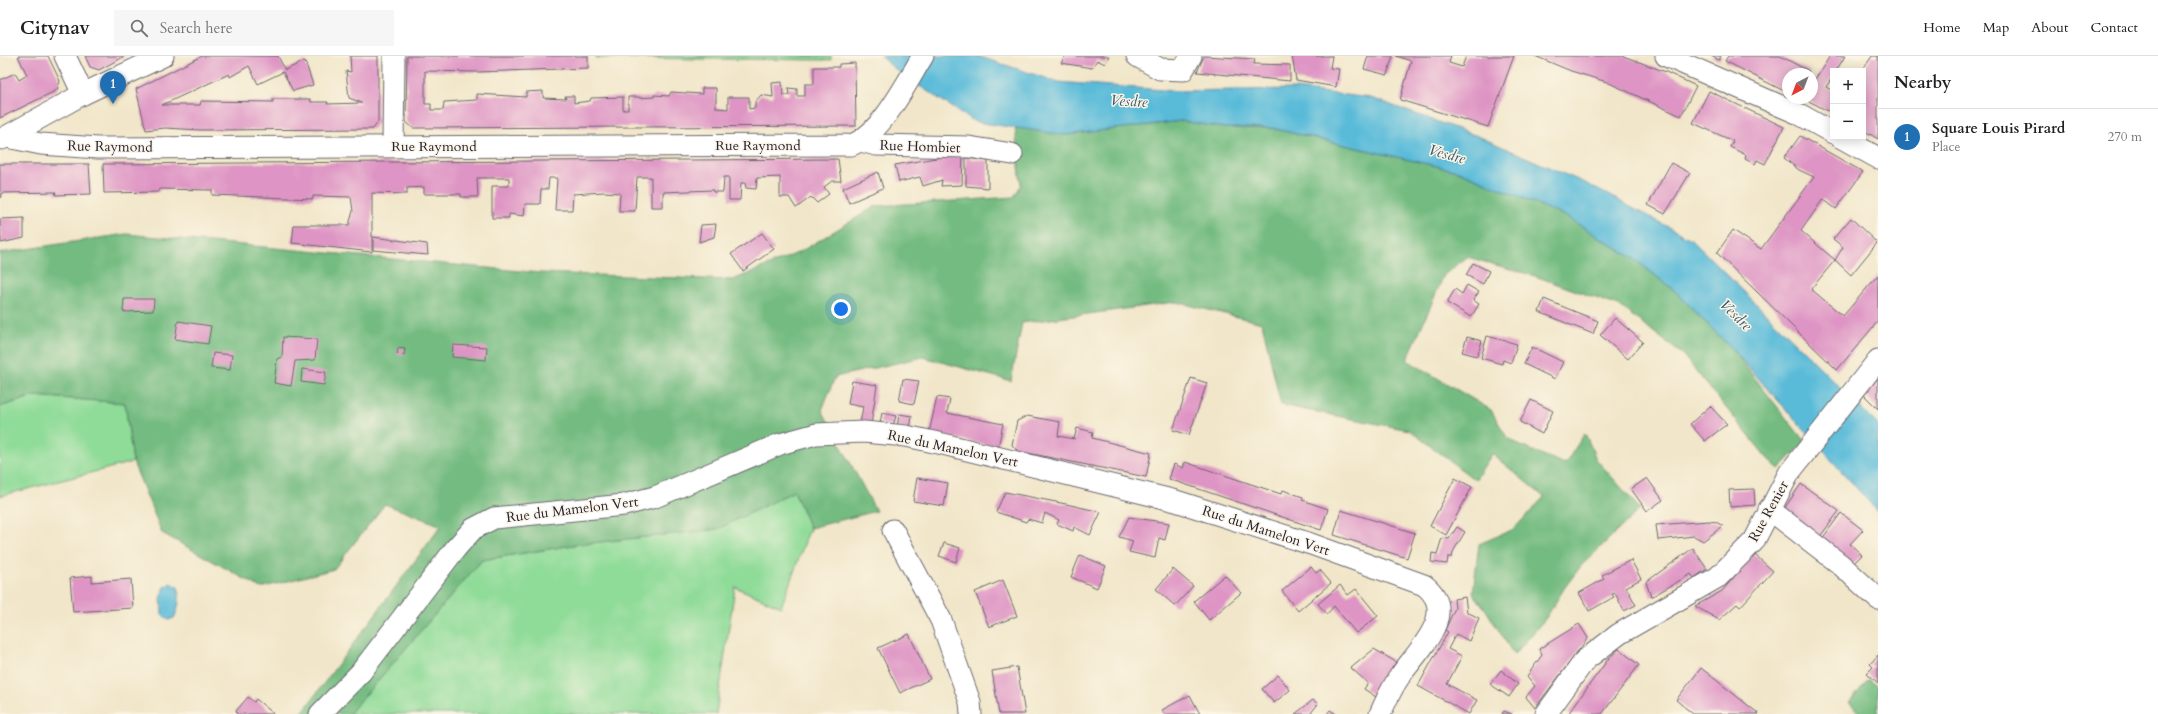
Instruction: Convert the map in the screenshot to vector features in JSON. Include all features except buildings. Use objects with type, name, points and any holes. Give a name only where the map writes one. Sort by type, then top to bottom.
[{"type":"street","points":[[65,56],[84,94]]},
{"type":"street","points":[[3,139],[84,94],[163,56]]},
{"type":"street","points":[[393,146],[394,56]]},
{"type":"street","name":"Rue Hombiet","points":[[861,141],[876,129],[923,56]]},
{"type":"street","points":[[1137,56],[1160,69],[1187,63]]},
{"type":"street","points":[[1666,56],[1799,114],[1830,131]]},
{"type":"street","name":"Rue Raymond","points":[[3,139],[41,144],[98,148],[851,145],[861,141]]},
{"type":"street","points":[[1845,140],[1878,158]]},
{"type":"street","name":"Rue Hombiet","points":[[861,141],[876,145],[969,147],[1012,154]]},
{"type":"street","name":"Rue Renier","points":[[1546,714],[1585,660],[1619,634],[1718,577],[1754,541],[1769,509],[1789,473],[1878,360]]},
{"type":"street","name":"Rue du Mamelon Vert","points":[[320,714],[361,672],[456,548],[473,529],[494,518],[624,505],[665,494],[780,444],[816,434],[864,432],[906,436],[943,444],[1176,501],[1311,544],[1424,585],[1435,594],[1440,608],[1434,627],[1420,651],[1399,676],[1380,714]]},
{"type":"street","points":[[1769,509],[1840,564],[1878,599]]},
{"type":"street","points":[[893,530],[941,620],[970,702],[971,714]]},
{"type":"green space","points":[[596,56],[831,56],[831,60],[596,58]]},
{"type":"green space","points":[[1181,121],[1225,128],[1271,128],[1458,171],[1565,216],[1633,258],[1675,291],[1732,349],[1805,442],[1779,469],[1767,458],[1682,354],[1621,307],[1535,276],[1467,257],[1444,275],[1407,360],[1491,410],[1506,436],[1521,446],[1565,464],[1585,433],[1596,459],[1640,509],[1581,566],[1565,587],[1546,618],[1514,655],[1486,610],[1473,593],[1479,544],[1514,529],[1544,497],[1492,454],[1475,480],[1409,430],[1281,405],[1262,323],[1176,302],[1022,323],[1011,381],[923,357],[835,377],[822,410],[876,511],[810,528],[794,491],[718,529],[573,545],[482,560],[349,714],[301,714],[441,526],[385,504],[334,569],[261,588],[162,533],[133,462],[125,403],[34,396],[0,407],[0,253],[126,234],[541,273],[733,280],[800,252],[876,206],[1014,197],[1021,185],[1015,127],[1065,135]]},
{"type":"green space","points":[[34,396],[125,403],[133,462],[0,496],[0,407]]},
{"type":"green space","points":[[794,491],[810,528],[781,607],[735,587],[716,714],[349,714],[482,560],[573,545],[717,529]]},
{"type":"green space","points":[[1869,679],[1878,688],[1878,714],[1861,714],[1849,703]]},
{"type":"water","name":"Vesdre","points":[[881,56],[977,56],[1058,82],[1176,91],[1295,89],[1371,98],[1480,137],[1587,184],[1691,239],[1878,425],[1878,512],[1732,349],[1675,291],[1633,258],[1565,216],[1458,171],[1271,128],[1225,128],[1181,121],[1065,135],[975,122],[898,72]]},
{"type":"water","points":[[171,583],[178,587],[179,603],[174,618],[168,620],[162,614],[161,597],[165,587]]},
{"type":"place","name":"Square Louis Pirard","points":[[113,104]]}]
